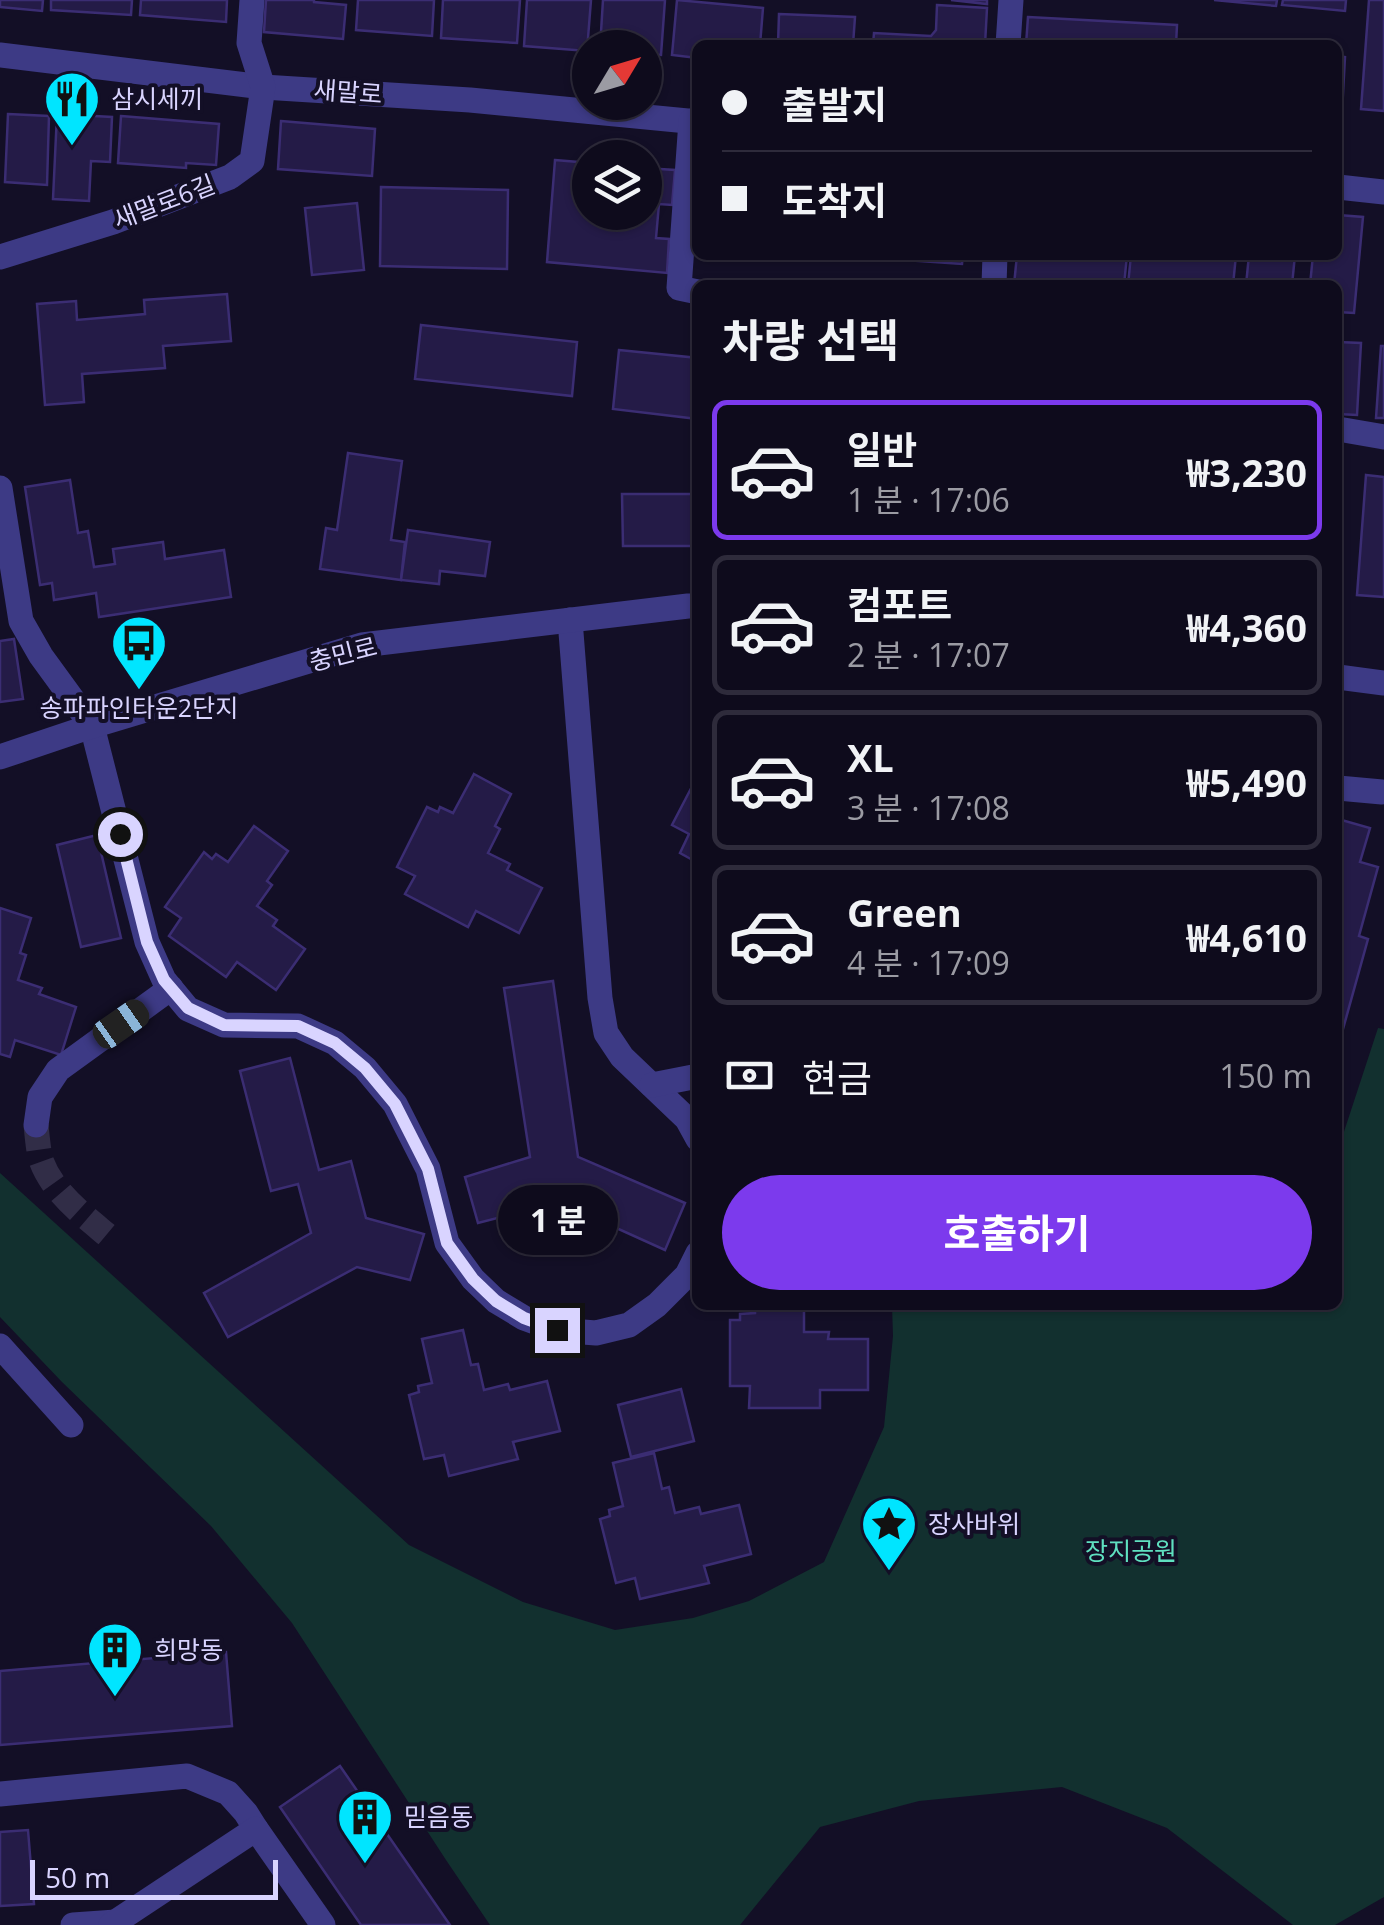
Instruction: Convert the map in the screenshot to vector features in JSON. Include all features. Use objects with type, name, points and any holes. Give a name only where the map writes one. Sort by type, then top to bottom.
[{"type":"street","points":[[252,0],[249,43],[263,86]]},
{"type":"street","points":[[1008,40],[1011,0]]},
{"type":"street","name":"새말로","points":[[0,55],[263,86],[692,121]]},
{"type":"street","name":"새말로6길","points":[[0,257],[113,222],[230,177],[252,162],[263,86]]},
{"type":"street","points":[[692,143],[679,288],[692,291]]},
{"type":"street","points":[[1342,187],[1384,192]]},
{"type":"street","points":[[1342,430],[1384,437]]},
{"type":"street","points":[[1,504],[21,621],[41,656],[92,726],[147,942],[164,980],[188,1008],[224,1025],[298,1026],[335,1043],[365,1068],[395,1104],[428,1169],[447,1243],[473,1279],[496,1301],[524,1318],[557,1330],[596,1332],[628,1324],[657,1304],[692,1265]]},
{"type":"street","name":"충민로","points":[[0,756],[362,646],[692,607]]},
{"type":"street","points":[[570,620],[600,998],[606,1032],[622,1057],[692,1128]]},
{"type":"street","points":[[1342,678],[1384,683]]},
{"type":"street","points":[[1342,788],[1382,792]]},
{"type":"street","points":[[36,1125],[40,1097],[58,1070],[171,988]]},
{"type":"street","points":[[652,1085],[692,1077]]},
{"type":"street","points":[[0,1346],[70,1425]]},
{"type":"street","points":[[0,1794],[187,1776],[228,1793],[246,1812],[323,1925]]},
{"type":"street","points":[[73,1925],[114,1924],[256,1829]]},
{"type":"green space","name":"장지공원","points":[[1378,1028],[1384,1029],[1384,1897],[1335,1925],[1293,1925],[1167,1828],[1062,1787],[919,1801],[820,1827],[740,1925],[490,1925],[292,1623],[211,1526],[0,1317],[0,1173],[409,1545],[523,1602],[615,1630],[693,1618],[749,1601],[824,1562],[884,1427],[892,1310],[1342,1310],[1342,1138]]},
{"type":"building","points":[[0,0],[43,0],[42,11],[0,7]]},
{"type":"building","points":[[51,0],[132,0],[131,15],[51,10]]},
{"type":"building","points":[[141,0],[227,0],[226,22],[140,15]]},
{"type":"building","points":[[266,0],[346,5],[343,39],[264,32]]},
{"type":"building","points":[[358,0],[434,0],[432,36],[356,30]]},
{"type":"building","points":[[443,0],[520,0],[517,43],[441,38]]},
{"type":"building","points":[[527,0],[591,0],[589,30],[572,30],[572,50],[524,46]]},
{"type":"building","points":[[603,0],[665,0],[662,41],[662,30],[601,30]]},
{"type":"building","points":[[677,0],[763,8],[760,40],[692,40],[692,57],[672,55]]},
{"type":"building","points":[[951,0],[987,0],[987,4]]},
{"type":"building","points":[[1214,0],[1277,0],[1276,6]]},
{"type":"building","points":[[1283,0],[1346,0],[1345,11],[1282,5]]},
{"type":"building","points":[[1369,0],[1384,0],[1384,111],[1361,109]]},
{"type":"building","points":[[937,5],[987,8],[985,40],[873,40],[874,33],[931,36],[936,30]]},
{"type":"building","points":[[779,14],[855,17],[853,40],[778,40]]},
{"type":"building","points":[[1028,17],[1177,25],[1176,40],[1026,40]]},
{"type":"building","points":[[1342,57],[1345,57],[1342,112]]},
{"type":"building","points":[[8,114],[49,116],[47,185],[5,182]]},
{"type":"building","points":[[57,114],[112,117],[110,162],[91,161],[89,201],[53,199]]},
{"type":"building","points":[[121,116],[219,124],[216,165],[186,163],[186,168],[118,163]]},
{"type":"building","points":[[281,121],[375,129],[372,176],[278,169]]},
{"type":"building","points":[[555,160],[572,161],[572,230],[657,230],[656,238],[669,239],[667,273],[547,262]]},
{"type":"building","points":[[662,169],[675,170],[672,205],[662,204]]},
{"type":"building","points":[[381,187],[508,190],[507,269],[380,266]]},
{"type":"building","points":[[357,203],[364,270],[312,275],[305,208]]},
{"type":"building","points":[[1342,215],[1363,217],[1354,313],[1342,312],[1342,280],[1310,280],[1312,260],[1342,260]]},
{"type":"building","points":[[904,260],[962,260],[962,264]]},
{"type":"building","points":[[1016,260],[1126,260],[1124,280],[1014,280]]},
{"type":"building","points":[[1130,260],[1236,260],[1234,280],[1128,280]]},
{"type":"building","points":[[1248,260],[1294,260],[1292,280],[1246,280]]},
{"type":"building","points":[[227,294],[231,341],[163,346],[165,368],[82,374],[84,402],[45,405],[37,304],[76,301],[77,320],[145,314],[144,300]]},
{"type":"building","points":[[421,325],[577,342],[572,396],[415,379]]},
{"type":"building","points":[[1342,342],[1361,343],[1357,415],[1342,414]]},
{"type":"building","points":[[1381,346],[1384,418],[1376,418]]},
{"type":"building","points":[[619,350],[692,357],[692,418],[613,409]]},
{"type":"building","points":[[348,453],[402,461],[391,540],[405,542],[401,580],[320,569],[326,528],[337,530]]},
{"type":"building","points":[[1366,475],[1384,477],[1384,597],[1357,595]]},
{"type":"building","points":[[70,480],[78,533],[88,531],[94,567],[115,564],[113,549],[163,542],[165,559],[224,550],[231,597],[99,617],[96,593],[54,600],[52,583],[40,585],[25,487]]},
{"type":"building","points":[[622,494],[692,494],[692,546],[623,546]]},
{"type":"building","points":[[408,530],[490,542],[485,576],[440,571],[439,584],[401,580]]},
{"type":"building","points":[[14,639],[23,699],[0,702],[0,641]]},
{"type":"building","points":[[474,774],[511,794],[495,826],[500,829],[488,853],[510,864],[507,870],[542,888],[519,933],[476,911],[468,927],[405,894],[415,876],[397,867],[427,807],[453,813]]},
{"type":"building","points":[[692,787],[692,860],[680,853],[689,834],[672,825]]},
{"type":"building","points":[[1342,820],[1370,828],[1360,862],[1378,867],[1359,936],[1368,939],[1342,1033]]},
{"type":"building","points":[[254,826],[288,851],[267,881],[272,885],[257,906],[277,920],[273,926],[305,949],[276,990],[237,962],[226,977],[169,936],[181,918],[165,907],[204,852],[212,859],[216,854],[228,862]]},
{"type":"building","points":[[97,835],[121,938],[81,947],[57,845]]},
{"type":"building","points":[[0,908],[31,918],[20,953],[26,955],[18,980],[42,988],[39,994],[76,1007],[61,1055],[15,1040],[10,1057],[0,1054]]},
{"type":"building","points":[[553,981],[578,1157],[685,1203],[665,1250],[559,1202],[478,1223],[465,1177],[530,1157],[504,988]]},
{"type":"building","points":[[290,1058],[319,1170],[351,1161],[366,1218],[424,1234],[410,1280],[357,1267],[228,1337],[204,1293],[311,1233],[298,1184],[271,1191],[240,1071]]},
{"type":"building","points":[[804,1310],[804,1332],[829,1332],[828,1339],[868,1339],[868,1390],[820,1390],[820,1408],[749,1408],[750,1386],[730,1386],[730,1320],[740,1320],[740,1314]]},
{"type":"building","points":[[463,1330],[471,1365],[478,1364],[484,1390],[508,1384],[510,1390],[547,1381],[560,1431],[513,1442],[518,1459],[449,1476],[444,1455],[424,1459],[409,1395],[419,1392],[418,1386],[432,1383],[422,1339]]},
{"type":"building","points":[[681,1389],[694,1441],[631,1457],[618,1405]]},
{"type":"building","points":[[654,1453],[662,1489],[669,1487],[675,1513],[699,1507],[701,1514],[739,1505],[751,1554],[704,1566],[709,1583],[640,1599],[635,1578],[616,1583],[600,1519],[610,1516],[609,1510],[623,1506],[613,1463]]},
{"type":"building","name":"희망동","points":[[226,1652],[232,1726],[0,1745],[0,1671]]},
{"type":"building","name":"믿음동","points":[[340,1766],[450,1925],[361,1925],[280,1807]]},
{"type":"building","points":[[28,1830],[34,1904],[0,1906],[0,1832]]},
{"type":"tunnel","points":[[36,1125],[40,1157],[51,1180],[107,1235]]},
{"type":"place","name":"삼시세끼","points":[[72,148]]},
{"type":"place","name":"송파파인타운2단지","points":[[139,692]]},
{"type":"place","name":"장사바위","points":[[889,1573]]},
{"type":"place","name":"희망동","points":[[115,1699]]},
{"type":"place","name":"믿음동","points":[[365,1866]]},
{"type":"route","points":[[120,834],[147,942],[164,980],[188,1008],[224,1025],[298,1026],[335,1043],[365,1068],[395,1104],[428,1169],[447,1243],[473,1279],[496,1301],[524,1318],[557,1330]]}]
